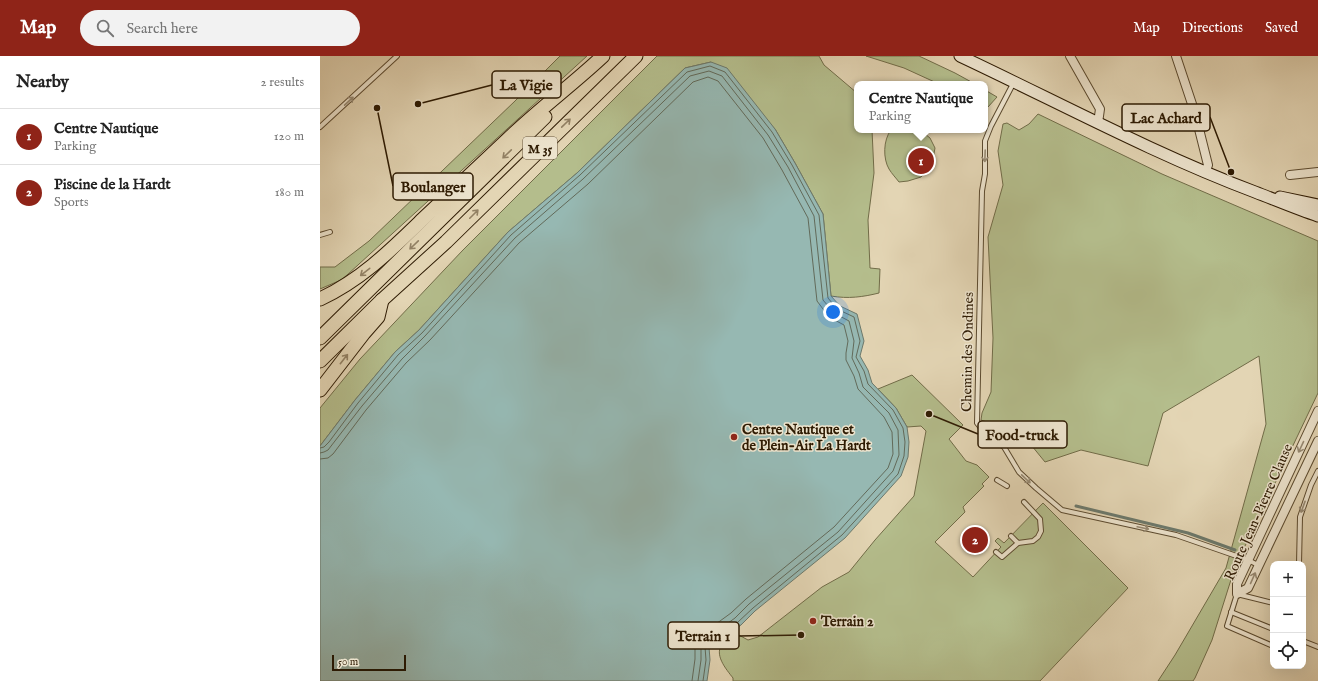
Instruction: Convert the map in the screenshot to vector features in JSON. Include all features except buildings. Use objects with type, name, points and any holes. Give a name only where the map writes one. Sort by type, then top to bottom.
[{"type":"highway","name":"M 35","points":[[320,338],[537,125],[582,75],[603,56]]},
{"type":"highway","name":"M 35","points":[[320,361],[382,300],[446,242],[636,56]]},
{"type":"highway","points":[[320,298],[329,295],[363,274],[395,247],[509,138],[582,75]]},
{"type":"highway","points":[[320,390],[378,317],[382,300]]},
{"type":"main road","points":[[960,56],[1205,173],[1296,209],[1318,216]]},
{"type":"main road","points":[[1256,192],[1318,205]]},
{"type":"main road","points":[[1296,209],[1300,215],[1318,221]]},
{"type":"street","points":[[1070,56],[1100,110],[1098,123]]},
{"type":"street","points":[[1176,56],[1195,113],[1208,165],[1205,173]]},
{"type":"street","points":[[1290,175],[1318,172]]},
{"type":"street","name":"Route Jean-Pierre Clause","points":[[1318,411],[1237,584],[1237,594],[1248,588],[1318,441]]},
{"type":"lane","points":[[320,127],[397,56]]},
{"type":"lane","name":"Chemin des Ondines","points":[[1014,82],[991,126],[985,141],[985,174],[982,191],[977,422],[988,437],[1004,447],[1019,472],[1062,510],[1176,535],[1248,560],[1258,565]]},
{"type":"lane","points":[[320,235],[330,232]]},
{"type":"lane","points":[[1299,561],[1300,517],[1311,485],[1318,471]]},
{"type":"lane","points":[[997,480],[1007,486]]},
{"type":"lane","points":[[996,552],[1002,557],[1018,543],[1033,541],[1041,531],[1040,519],[1024,502]]},
{"type":"lane","points":[[1012,536],[1018,543]]},
{"type":"lane","points":[[1270,602],[1237,594],[1227,626],[1270,645]]},
{"type":"lane","points":[[1231,612],[1270,628]]},
{"type":"lane","points":[[1306,642],[1318,647]]},
{"type":"green space","points":[[560,56],[587,56],[347,275],[341,280],[320,289],[320,267],[335,267],[369,241]]},
{"type":"green space","points":[[657,56],[819,56],[824,65],[854,90],[854,133],[872,133],[874,173],[868,220],[870,268],[880,269],[879,293],[855,297],[831,296],[823,214],[775,129],[711,62],[685,68],[577,173],[508,232],[419,330],[395,352],[355,400],[320,446],[320,408],[360,359],[463,250]]},
{"type":"green space","points":[[866,56],[919,56],[970,81],[932,81],[904,68]]},
{"type":"green space","points":[[988,92],[997,97],[988,107]]},
{"type":"green space","points":[[1038,114],[1162,174],[1318,241],[1318,393],[1235,567],[1212,640],[1193,681],[1158,681],[1226,568],[1266,424],[1259,356],[1163,413],[1148,466],[1081,450],[1045,462],[1023,435],[981,420],[982,413],[991,392],[993,338],[988,237],[1003,185],[998,151],[1003,124],[1007,123],[1019,130],[1029,124]]},
{"type":"green space","points":[[924,133],[930,138],[935,148],[932,164],[921,177],[899,182],[890,171],[885,155],[885,144],[888,134]]},
{"type":"green space","points":[[912,375],[963,425],[949,439],[966,461],[977,465],[989,477],[982,484],[984,486],[963,507],[965,512],[935,542],[973,577],[1001,547],[995,541],[998,538],[1004,543],[1043,503],[1128,588],[1040,681],[733,681],[733,678],[724,666],[720,657],[720,647],[724,642],[737,634],[748,640],[758,637],[822,587],[849,572],[914,496],[926,431],[921,426],[907,427],[896,408],[878,389]]},
{"type":"water","points":[[711,62],[727,68],[775,129],[823,214],[831,296],[840,306],[857,314],[864,341],[860,356],[868,370],[872,383],[896,408],[907,427],[909,442],[908,457],[901,476],[845,538],[755,611],[741,625],[709,647],[710,660],[707,681],[320,681],[320,446],[355,400],[395,352],[419,330],[508,232],[577,173],[685,68]]},
{"type":"waterway","points":[[1076,506],[1188,533],[1235,550]]},
{"type":"place","name":"La Vigie","points":[[418,104]]},
{"type":"place","name":"Boulanger","points":[[377,108]]},
{"type":"place","name":"Centre Nautique","points":[[921,161]]},
{"type":"place","name":"Lac Achard","points":[[1231,172]]},
{"type":"place","name":"Food-truck","points":[[929,414]]},
{"type":"place","name":"Centre Nautique et de Plein-Air La Hardt","points":[[734,437]]},
{"type":"place","name":"Piscine de la Hardt","points":[[975,540]]},
{"type":"place","name":"Terrain 2","points":[[813,621]]},
{"type":"place","name":"Terrain 1","points":[[801,635]]}]
